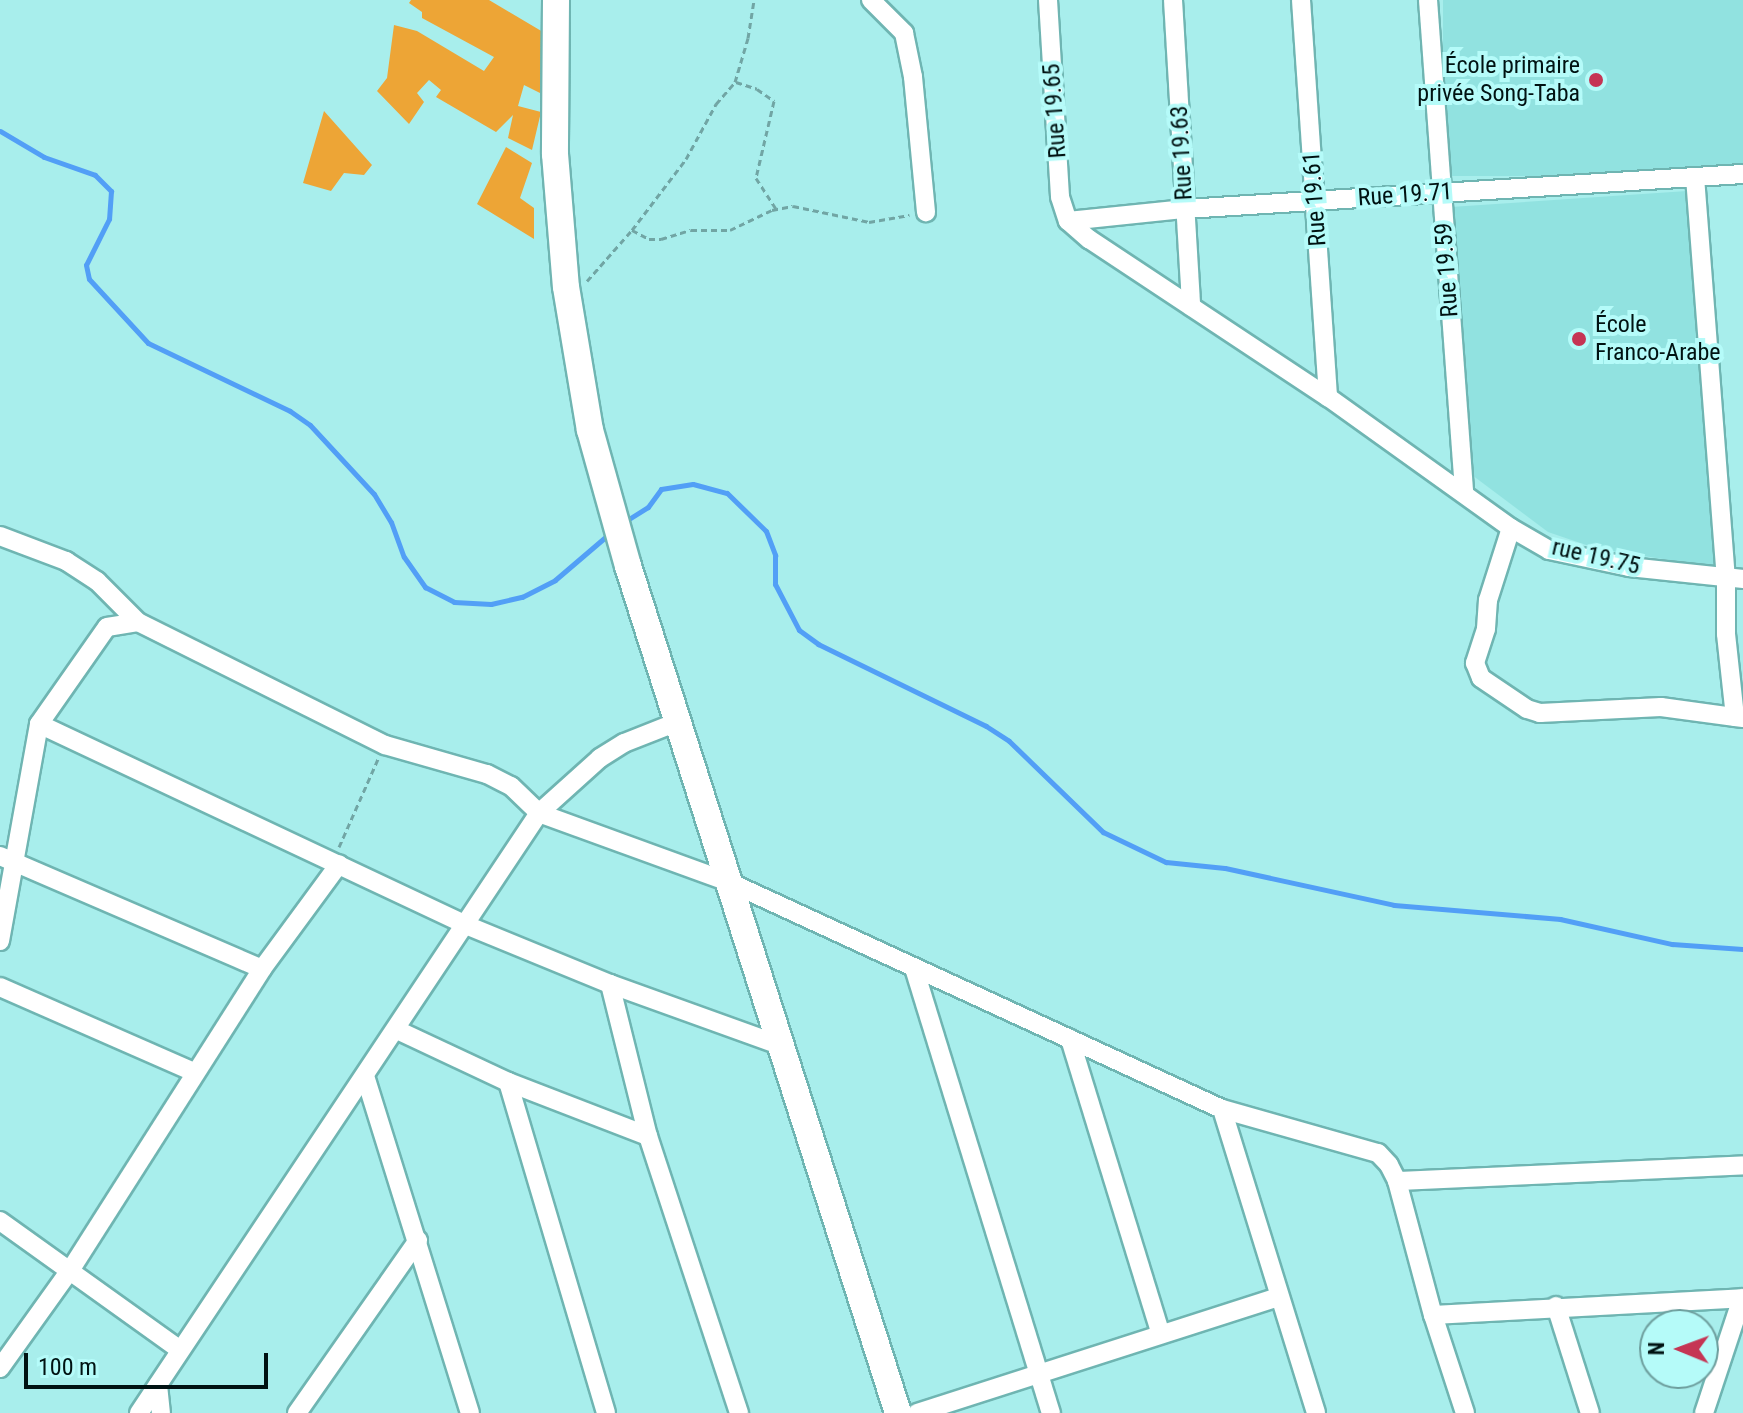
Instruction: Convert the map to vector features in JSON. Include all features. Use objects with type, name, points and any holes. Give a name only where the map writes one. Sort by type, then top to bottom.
[{"type":"street","points":[[556,0],[555,154],[566,287],[583,394],[628,566],[898,1413]]},
{"type":"street","points":[[871,0],[904,33],[926,212]]},
{"type":"street","name":"Rue 19.65","points":[[1048,0],[1060,197],[1068,221]]},
{"type":"street","name":"Rue 19.63","points":[[1173,0],[1191,306]]},
{"type":"street","name":"Rue 19.61","points":[[1301,0],[1328,397]]},
{"type":"street","name":"Rue 19.59","points":[[1428,0],[1464,493]]},
{"type":"street","name":"Rue 19.71","points":[[1068,221],[1185,209],[1743,174]]},
{"type":"street","points":[[1511,528],[1488,600],[1486,629],[1475,663],[1481,678],[1527,709],[1540,713],[1661,707],[1739,717],[1726,634],[1734,579],[1695,177]]},
{"type":"street","name":"rue 19.75","points":[[1068,221],[1089,239],[1328,397],[1511,528],[1549,550],[1591,561],[1734,579]]},
{"type":"street","points":[[0,536],[76,567],[97,581],[138,622],[385,745],[487,774],[511,786],[539,813],[731,883],[1222,1109],[1378,1153],[1397,1181],[1433,1315],[1465,1413]]},
{"type":"street","points":[[0,941],[7,859],[39,724],[107,627],[138,622]]},
{"type":"street","points":[[139,1413],[539,813],[600,758],[624,743],[677,722]]},
{"type":"street","points":[[39,724],[466,925],[610,984],[779,1045]]},
{"type":"street","points":[[7,859],[262,969]]},
{"type":"street","points":[[0,1368],[71,1269],[194,1072],[336,862]]},
{"type":"street","points":[[914,968],[1051,1413]]},
{"type":"street","points":[[610,984],[648,1136],[739,1413]]},
{"type":"street","points":[[0,987],[194,1072]]},
{"type":"street","points":[[397,1030],[508,1082],[648,1136]]},
{"type":"street","points":[[1070,1039],[1160,1332]]},
{"type":"street","points":[[365,1076],[470,1413]]},
{"type":"street","points":[[508,1082],[606,1413]]},
{"type":"street","points":[[1222,1109],[1316,1413]]},
{"type":"street","points":[[1397,1181],[1743,1165]]},
{"type":"street","points":[[0,1221],[180,1350]]},
{"type":"street","points":[[297,1413],[418,1240]]},
{"type":"street","points":[[917,1413],[1160,1332],[1279,1297]]},
{"type":"street","points":[[1433,1315],[1742,1298],[1704,1413]]},
{"type":"street","points":[[1556,1306],[1590,1413]]},
{"type":"street","points":[[158,1385],[161,1413]]},
{"type":"path","points":[[566,287],[573,293],[583,285],[632,230],[686,159],[716,104],[735,82],[754,0]]},
{"type":"path","points":[[735,82],[757,89],[774,101],[756,178],[758,187],[776,209]]},
{"type":"path","points":[[632,230],[649,239],[674,237],[691,230],[717,232],[730,230],[776,209],[793,206],[869,222],[909,215],[926,193]]},
{"type":"path","points":[[336,862],[385,745]]},
{"type":"shaded area","points":[[411,0],[489,0],[543,32],[542,94],[524,85],[518,106],[541,112],[532,150],[508,138],[513,115],[496,132],[436,97],[441,90],[429,80],[417,93],[424,102],[409,124],[377,91],[387,78],[394,25],[417,31],[484,71],[494,57],[422,18],[422,12],[409,3]]},
{"type":"shaded area","name":"École primaire privée Song-Taba","points":[[1443,0],[1743,0],[1743,176],[1443,176]]},
{"type":"shaded area","points":[[324,111],[372,165],[364,175],[344,173],[331,191],[303,183]]},
{"type":"shaded area","points":[[506,147],[532,163],[520,198],[534,208],[534,239],[477,204]]},
{"type":"shaded area","name":"École Franco-Arabe","points":[[1687,191],[1715,567],[1598,549],[1548,532],[1468,472],[1451,207]]},
{"type":"waterway","points":[[0,131],[44,157],[95,175],[111,191],[109,219],[86,265],[89,279],[148,343],[290,411],[310,425],[374,494],[391,522],[404,557],[425,587],[454,602],[491,604],[522,597],[555,580],[610,533]]},
{"type":"waterway","points":[[624,522],[648,507],[661,489],[693,484],[727,493],[766,531],[775,555],[775,584],[799,630],[818,644],[986,726],[1009,741],[1103,832],[1166,862],[1225,868],[1394,905],[1560,919],[1672,944],[1743,949]]},
{"type":"place","name":"École primaire privée Song-Taba","points":[[1596,80]]},
{"type":"place","name":"École Franco-Arabe","points":[[1579,339]]}]
